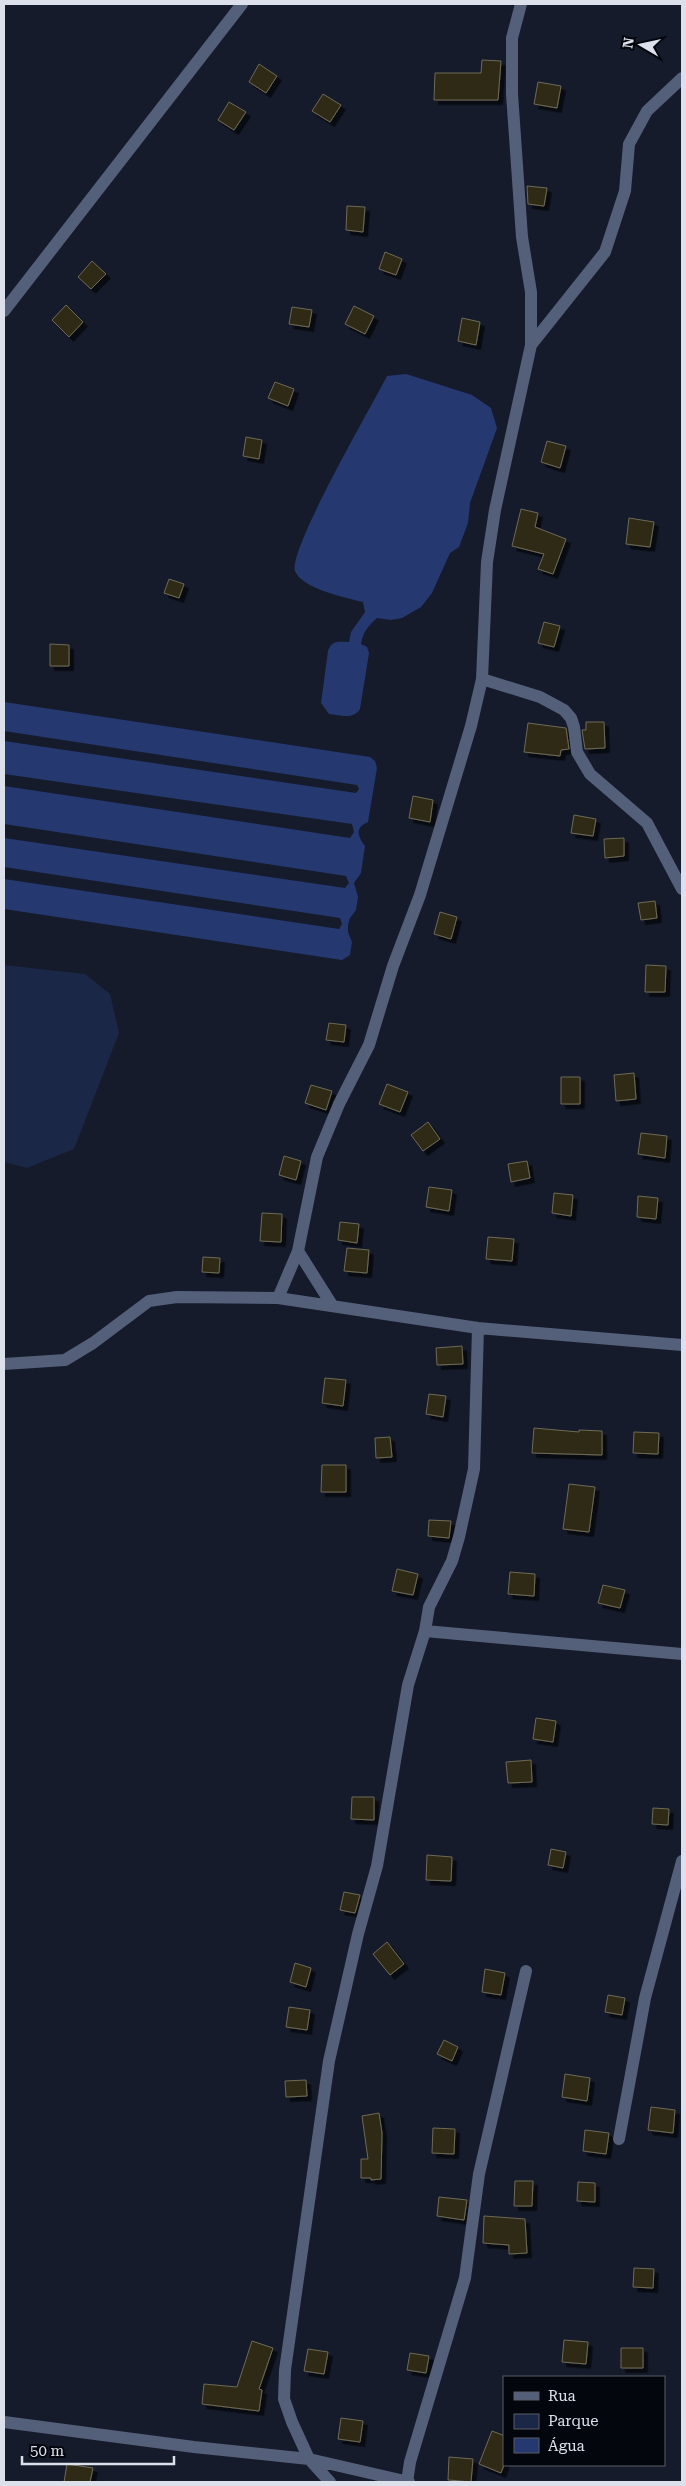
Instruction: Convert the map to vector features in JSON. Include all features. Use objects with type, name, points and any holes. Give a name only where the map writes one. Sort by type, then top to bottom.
[{"type":"street","points":[[4,311],[242,4]]},
{"type":"street","points":[[278,1298],[298,1252],[317,1158],[339,1104],[369,1045],[393,966],[420,895],[471,726],[482,679],[487,562],[495,510],[531,345],[531,292],[522,237],[512,94],[512,38],[521,4]]},
{"type":"street","points":[[531,345],[605,252],[625,191],[629,144],[647,111],[682,78]]},
{"type":"street","points":[[482,679],[540,697],[564,710],[574,727],[577,752],[590,774],[647,823],[682,889]]},
{"type":"street","points":[[298,1252],[332,1305]]},
{"type":"street","points":[[4,1364],[65,1360],[93,1343],[149,1301],[178,1296],[278,1298],[478,1328],[682,1345]]},
{"type":"street","points":[[330,2482],[309,2459],[284,2399],[288,2351],[329,2061],[358,1934],[377,1866],[408,1685],[425,1631],[429,1607],[452,1561],[460,1537],[474,1469],[478,1328]]},
{"type":"street","points":[[425,1631],[682,1654]]},
{"type":"street","points":[[620,2138],[645,1998],[682,1860]]},
{"type":"street","points":[[4,2422],[194,2448],[309,2459],[408,2482],[410,2462],[465,2278],[479,2174],[526,1971]]},
{"type":"green space","points":[[4,965],[85,974],[110,994],[119,1033],[74,1149],[27,1168],[4,1162]]},
{"type":"water","points":[[406,374],[472,395],[491,408],[497,428],[470,503],[468,523],[459,547],[450,553],[432,593],[421,607],[402,618],[391,620],[377,618],[369,627],[363,636],[361,644],[367,647],[369,653],[360,709],[350,716],[329,714],[321,703],[328,651],[334,643],[349,642],[351,632],[365,612],[363,602],[325,591],[306,582],[295,571],[296,558],[317,507],[387,376]]},
{"type":"water","points":[[4,702],[370,757],[375,761],[377,768],[368,822],[359,829],[360,838],[365,846],[361,873],[354,883],[358,897],[356,910],[350,918],[348,925],[348,932],[352,942],[350,955],[342,960],[4,909],[4,879],[339,929],[342,924],[340,918],[4,867],[4,838],[345,888],[349,883],[346,876],[4,824],[4,786],[350,838],[354,832],[352,824],[4,774],[4,741],[356,793],[359,789],[357,785],[4,731]]},
{"type":"building","points":[[482,60],[501,61],[498,100],[434,100],[435,73],[481,73]]},
{"type":"building","points":[[259,64],[277,76],[266,93],[249,82]]},
{"type":"building","points":[[538,82],[561,86],[557,108],[534,104]]},
{"type":"building","points":[[323,94],[341,105],[330,122],[312,111]]},
{"type":"building","points":[[229,102],[246,112],[234,130],[218,120]]},
{"type":"building","points":[[527,186],[547,188],[544,206],[528,204]]},
{"type":"building","points":[[347,206],[365,207],[363,232],[346,230]]},
{"type":"building","points":[[385,252],[402,259],[396,275],[379,269]]},
{"type":"building","points":[[92,261],[106,274],[91,289],[78,277]]},
{"type":"building","points":[[66,305],[83,322],[69,337],[52,320]]},
{"type":"building","points":[[354,306],[374,316],[365,334],[345,324]]},
{"type":"building","points":[[292,307],[312,310],[309,327],[289,324]]},
{"type":"building","points":[[462,318],[480,322],[476,345],[458,341]]},
{"type":"building","points":[[275,382],[294,389],[288,406],[268,398]]},
{"type":"building","points":[[246,437],[262,440],[259,459],[243,456]]},
{"type":"building","points":[[547,441],[566,446],[560,468],[541,462]]},
{"type":"building","points":[[521,509],[538,513],[535,527],[566,539],[553,574],[538,569],[544,554],[512,546]]},
{"type":"building","points":[[629,518],[654,522],[650,547],[626,544]]},
{"type":"building","points":[[169,579],[184,584],[179,598],[164,593]]},
{"type":"building","points":[[544,622],[560,626],[554,647],[538,643]]},
{"type":"building","points":[[50,644],[69,645],[69,666],[50,666]]},
{"type":"building","points":[[586,722],[604,722],[605,748],[585,749],[582,730],[586,730]]},
{"type":"building","points":[[528,723],[566,728],[569,749],[561,750],[560,756],[524,752]]},
{"type":"building","points":[[413,796],[433,800],[430,822],[409,818]]},
{"type":"building","points":[[574,815],[596,819],[593,836],[571,833]]},
{"type":"building","points":[[624,838],[624,856],[605,858],[604,839]]},
{"type":"building","points":[[655,901],[657,918],[641,920],[638,903]]},
{"type":"building","points":[[440,912],[457,917],[451,939],[434,934]]},
{"type":"building","points":[[646,965],[666,966],[665,992],[645,992]]},
{"type":"building","points":[[329,1023],[346,1025],[344,1042],[326,1040]]},
{"type":"building","points":[[634,1073],[636,1099],[616,1101],[614,1075]]},
{"type":"building","points":[[561,1077],[580,1077],[580,1104],[561,1104]]},
{"type":"building","points":[[387,1084],[408,1092],[400,1112],[379,1104]]},
{"type":"building","points":[[311,1085],[332,1091],[326,1110],[305,1103]]},
{"type":"building","points":[[428,1122],[440,1139],[423,1151],[411,1135]]},
{"type":"building","points":[[641,1133],[667,1136],[665,1158],[638,1154]]},
{"type":"building","points":[[284,1156],[301,1161],[296,1180],[279,1175]]},
{"type":"building","points":[[527,1161],[530,1178],[511,1182],[508,1164]]},
{"type":"building","points":[[429,1187],[452,1190],[449,1211],[426,1207]]},
{"type":"building","points":[[554,1193],[573,1195],[571,1216],[552,1213]]},
{"type":"building","points":[[638,1196],[658,1198],[656,1219],[637,1217]]},
{"type":"building","points":[[262,1213],[282,1214],[281,1242],[260,1241]]},
{"type":"building","points":[[340,1222],[359,1224],[357,1243],[338,1240]]},
{"type":"building","points":[[488,1237],[514,1239],[512,1261],[486,1259]]},
{"type":"building","points":[[347,1248],[369,1250],[367,1273],[344,1271]]},
{"type":"building","points":[[203,1257],[220,1258],[219,1273],[202,1272]]},
{"type":"building","points":[[462,1346],[463,1364],[437,1365],[436,1348]]},
{"type":"building","points":[[325,1378],[346,1380],[343,1406],[322,1403]]},
{"type":"building","points":[[429,1394],[446,1396],[443,1417],[426,1414]]},
{"type":"building","points":[[534,1428],[579,1432],[579,1430],[602,1431],[602,1455],[532,1453]]},
{"type":"building","points":[[634,1432],[659,1433],[658,1454],[633,1453]]},
{"type":"building","points":[[390,1437],[392,1457],[376,1458],[375,1438]]},
{"type":"building","points":[[322,1465],[346,1465],[346,1492],[321,1492]]},
{"type":"building","points":[[569,1484],[595,1487],[589,1532],[563,1529]]},
{"type":"building","points":[[429,1520],[451,1521],[449,1538],[428,1536]]},
{"type":"building","points":[[397,1569],[418,1574],[413,1595],[392,1591]]},
{"type":"building","points":[[510,1572],[535,1574],[534,1596],[508,1594]]},
{"type":"building","points":[[603,1585],[625,1590],[620,1608],[598,1603]]},
{"type":"building","points":[[536,1718],[556,1721],[553,1742],[533,1739]]},
{"type":"building","points":[[531,1760],[532,1782],[508,1783],[506,1762]]},
{"type":"building","points":[[352,1797],[374,1797],[374,1820],[351,1819]]},
{"type":"building","points":[[653,1808],[669,1809],[668,1825],[652,1824]]},
{"type":"building","points":[[551,1849],[566,1852],[563,1868],[548,1865]]},
{"type":"building","points":[[427,1855],[452,1857],[451,1881],[426,1880]]},
{"type":"building","points":[[344,1892],[360,1895],[355,1913],[340,1910]]},
{"type":"building","points":[[387,1942],[404,1964],[390,1975],[373,1954]]},
{"type":"building","points":[[295,1963],[311,1968],[306,1987],[290,1982]]},
{"type":"building","points":[[485,1969],[505,1973],[501,1995],[482,1992]]},
{"type":"building","points":[[608,1995],[625,1998],[622,2015],[605,2012]]},
{"type":"building","points":[[289,2007],[310,2010],[307,2030],[286,2027]]},
{"type":"building","points":[[444,2040],[458,2047],[452,2061],[437,2054]]},
{"type":"building","points":[[565,2074],[590,2078],[587,2101],[562,2097]]},
{"type":"building","points":[[306,2080],[307,2096],[286,2097],[285,2081]]},
{"type":"building","points":[[651,2107],[675,2110],[673,2133],[648,2130]]},
{"type":"building","points":[[379,2113],[382,2133],[381,2179],[371,2180],[371,2178],[361,2178],[361,2159],[368,2159],[362,2116]]},
{"type":"building","points":[[433,2128],[455,2129],[454,2154],[432,2153]]},
{"type":"building","points":[[585,2130],[609,2133],[606,2154],[583,2151]]},
{"type":"building","points":[[515,2181],[533,2181],[532,2206],[514,2206]]},
{"type":"building","points":[[578,2182],[595,2183],[595,2202],[577,2201]]},
{"type":"building","points":[[439,2197],[467,2200],[464,2220],[437,2216]]},
{"type":"building","points":[[484,2216],[525,2219],[527,2253],[509,2254],[509,2245],[483,2243]]},
{"type":"building","points":[[634,2268],[654,2269],[653,2288],[633,2287]]},
{"type":"building","points":[[564,2340],[588,2342],[586,2364],[562,2362]]},
{"type":"building","points":[[252,2341],[273,2348],[259,2389],[262,2390],[259,2411],[202,2404],[204,2384],[237,2387]]},
{"type":"building","points":[[621,2348],[643,2348],[643,2368],[621,2368]]},
{"type":"building","points":[[308,2349],[328,2352],[324,2374],[304,2371]]},
{"type":"building","points":[[410,2353],[429,2356],[426,2373],[407,2370]]},
{"type":"building","points":[[341,2418],[363,2421],[360,2442],[338,2439]]},
{"type":"building","points":[[492,2431],[503,2435],[504,2466],[501,2473],[479,2464]]},
{"type":"building","points":[[449,2457],[473,2459],[471,2482],[448,2480]]},
{"type":"building","points":[[67,2464],[93,2468],[90,2482],[64,2482]]}]
